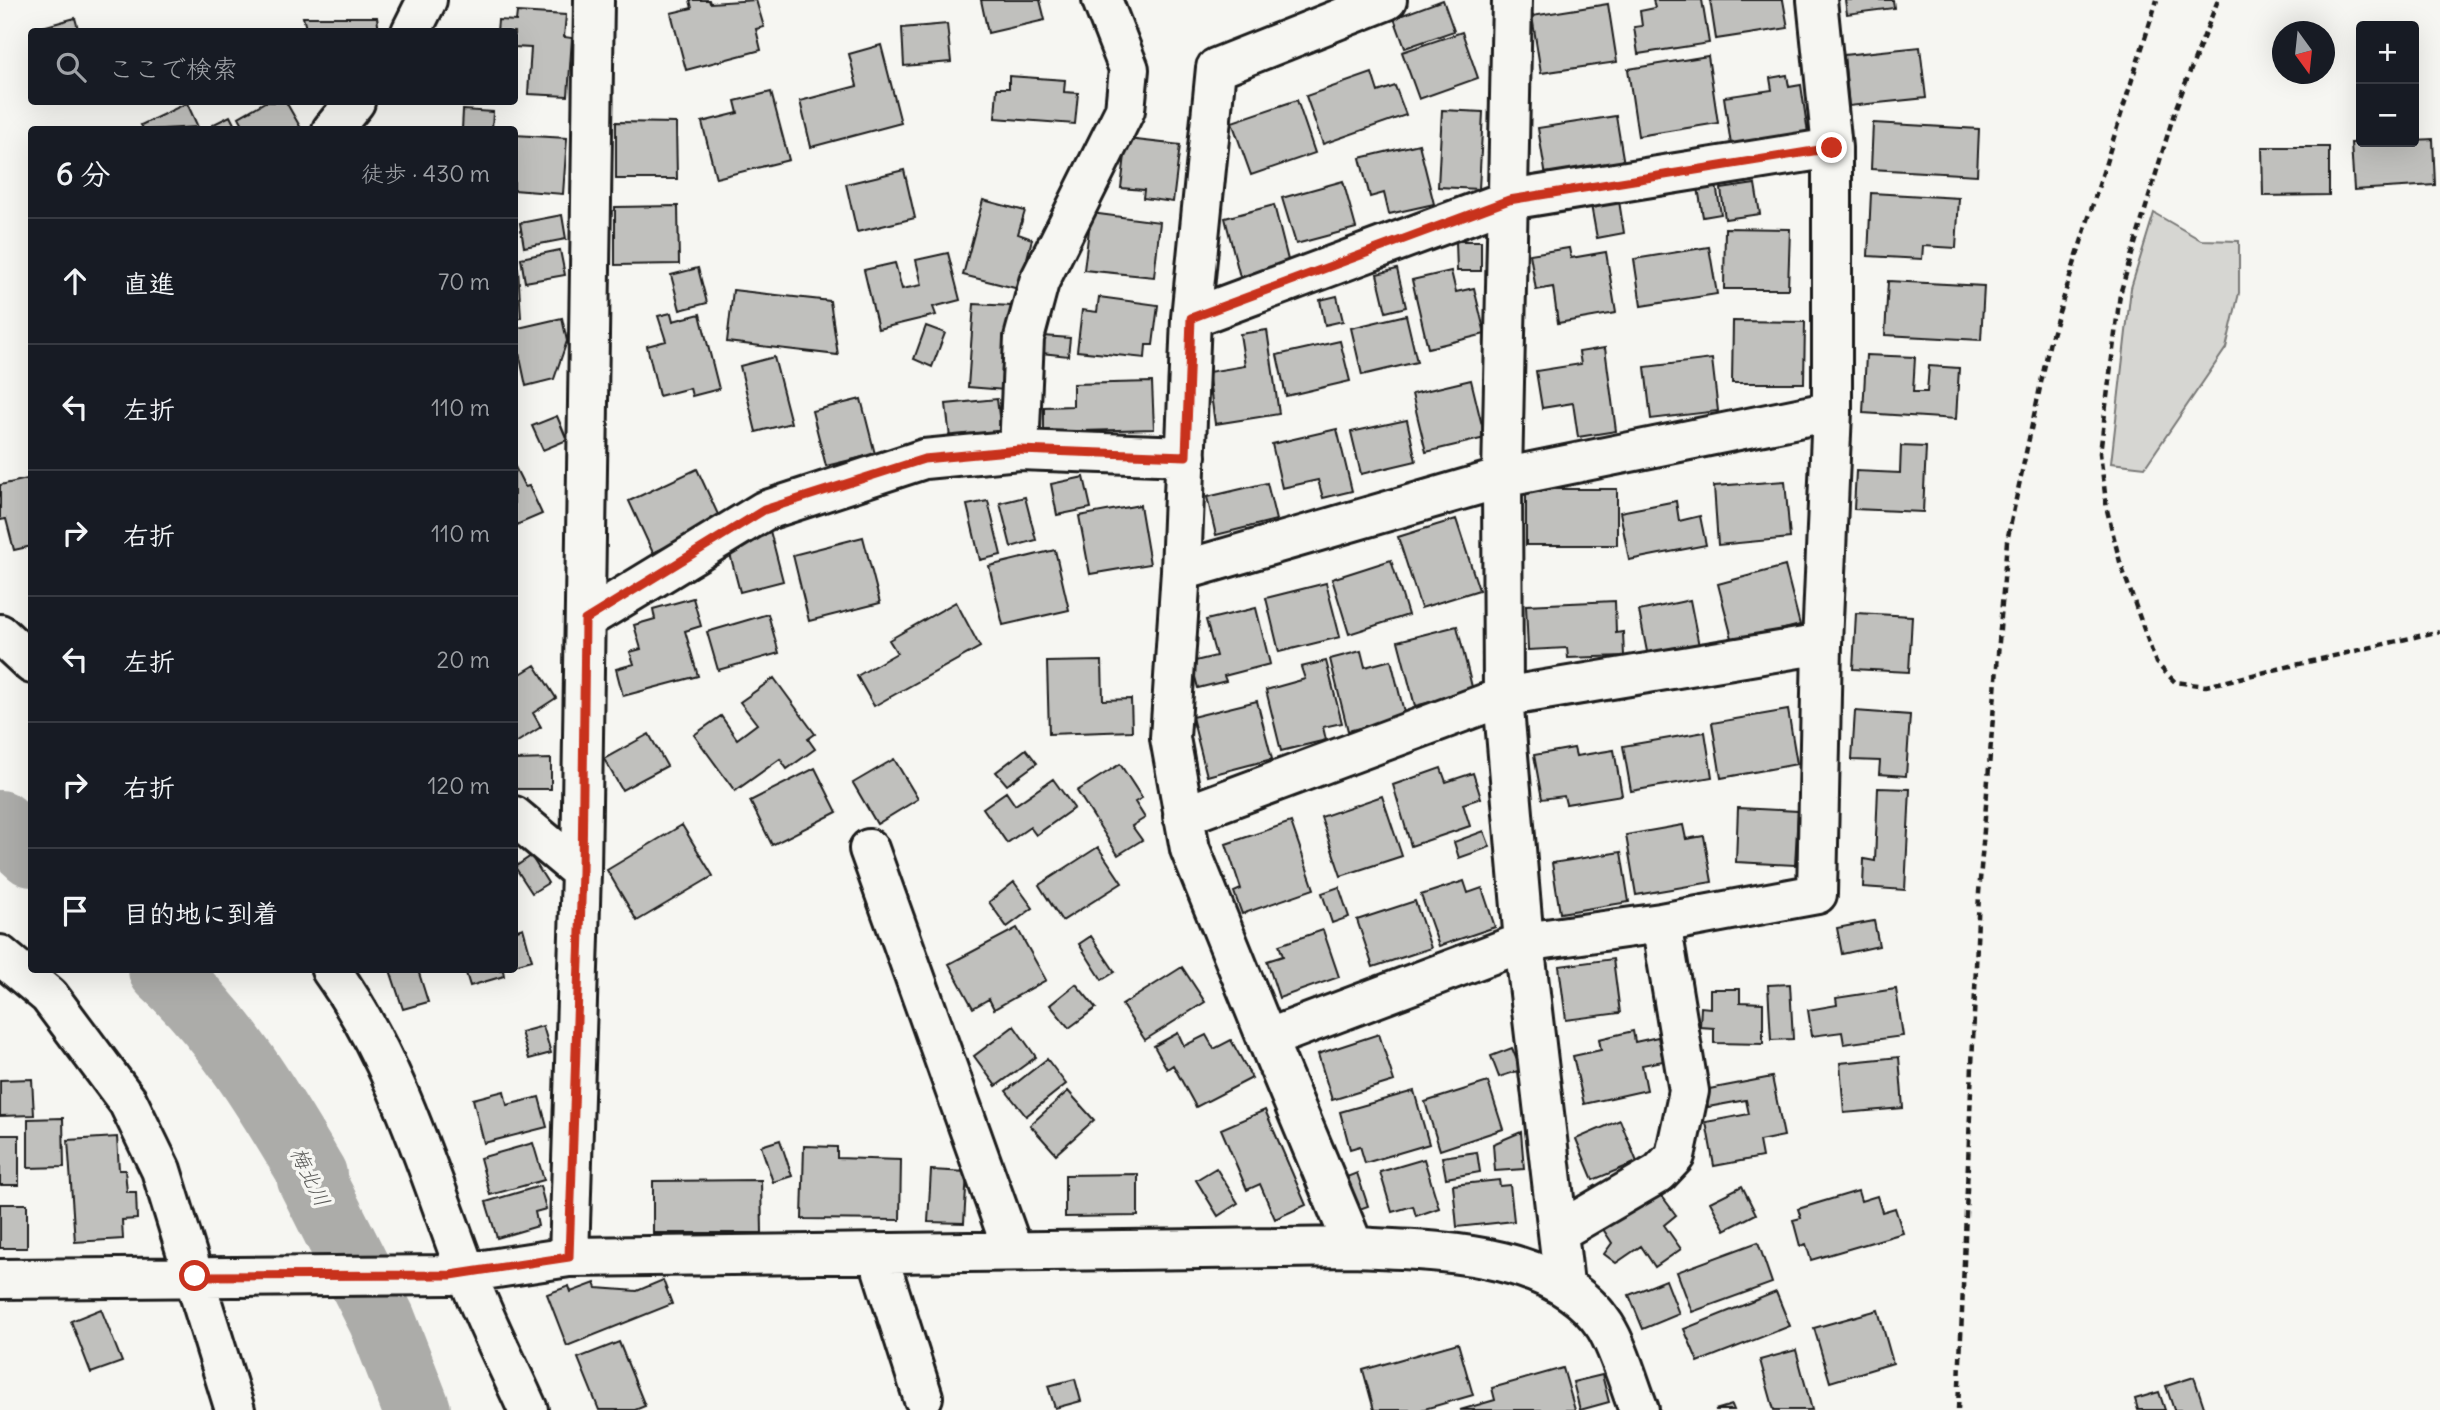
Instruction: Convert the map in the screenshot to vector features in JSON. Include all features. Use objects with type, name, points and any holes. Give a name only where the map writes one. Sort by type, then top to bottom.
[{"type":"street","points":[[413,28],[427,0]]},
{"type":"street","points":[[569,1257],[582,872],[594,0]]},
{"type":"street","points":[[1019,450],[1024,338],[1039,282],[1125,110],[1129,69],[1102,0]]},
{"type":"street","points":[[1354,1247],[1191,849],[1170,738],[1181,571],[1191,318],[1216,68],[1387,0]]},
{"type":"street","points":[[1512,0],[1502,478],[1503,697],[1524,942],[1564,1284]]},
{"type":"street","points":[[1267,1039],[1524,942],[1661,923],[1816,894],[1822,644],[1832,411],[1832,148],[1817,0]]},
{"type":"street","points":[[335,126],[353,105]]},
{"type":"street","points":[[1191,318],[1509,200],[1832,148]]},
{"type":"street","points":[[1181,571],[1502,478],[1832,411]]},
{"type":"street","points":[[585,620],[764,510],[924,459],[1019,450],[1186,456]]},
{"type":"street","points":[[0,634],[28,660]]},
{"type":"street","points":[[1183,816],[1503,697],[1822,644]]},
{"type":"street","points":[[518,819],[582,872]]},
{"type":"street","points":[[869,849],[1013,1251]]},
{"type":"street","points":[[1558,1232],[1659,1173],[1675,1156],[1689,1091],[1661,923]]},
{"type":"street","points":[[0,955],[49,996],[128,1102],[161,1170],[202,1277],[235,1410]]},
{"type":"street","points":[[333,973],[358,1007],[412,1122],[458,1274],[528,1410]]},
{"type":"street","points":[[0,1279],[458,1274],[569,1257],[1354,1247],[1466,1256],[1504,1263],[1564,1284],[1605,1326],[1639,1410]]},
{"type":"street","points":[[877,1253],[923,1397]]},
{"type":"path","points":[[1958,1410],[1979,893],[2007,541],[2050,341],[2157,0]]},
{"type":"path","points":[[2218,0],[2175,110],[2120,294],[2100,453],[2107,510],[2120,562],[2156,663],[2175,682],[2206,686],[2440,631]]},
{"type":"shaded area","points":[[2154,213],[2201,240],[2239,241],[2239,293],[2226,348],[2145,467],[2111,463],[2131,288]]},
{"type":"building","points":[[690,0],[709,0],[710,3],[756,0],[764,27],[756,29],[761,50],[686,70],[671,13],[692,8]]},
{"type":"building","points":[[981,0],[1040,0],[1045,20],[988,33]]},
{"type":"building","points":[[1443,0],[1454,31],[1405,48],[1394,18]]},
{"type":"building","points":[[1653,0],[1702,0],[1709,43],[1638,54],[1634,27],[1642,26],[1640,11],[1655,8]]},
{"type":"building","points":[[1710,0],[1783,0],[1788,28],[1716,39]]},
{"type":"building","points":[[1845,0],[1893,0],[1894,8],[1847,14]]},
{"type":"building","points":[[1608,4],[1617,62],[1541,73],[1532,16]]},
{"type":"building","points":[[517,12],[566,15],[564,37],[572,38],[568,96],[528,94],[531,48],[518,47],[518,28],[497,28],[498,20],[516,21]]},
{"type":"building","points":[[303,17],[377,17],[378,28],[306,28]]},
{"type":"building","points":[[75,18],[78,28],[39,28]]},
{"type":"building","points":[[947,24],[951,62],[904,66],[902,28]]},
{"type":"building","points":[[1462,32],[1478,78],[1419,99],[1402,52]]},
{"type":"building","points":[[881,45],[901,123],[811,147],[800,101],[857,86],[849,54]]},
{"type":"building","points":[[1920,47],[1926,98],[1849,106],[1844,55]]},
{"type":"building","points":[[1708,56],[1718,123],[1638,136],[1628,69]]},
{"type":"building","points":[[1372,73],[1378,92],[1395,86],[1406,115],[1323,144],[1306,96]]},
{"type":"building","points":[[1787,75],[1789,87],[1801,85],[1808,133],[1731,145],[1724,97],[1772,90],[1770,78]]},
{"type":"building","points":[[1009,76],[1065,80],[1064,92],[1078,93],[1075,124],[995,118],[997,88],[1009,88]]},
{"type":"building","points":[[771,92],[789,160],[716,178],[702,122],[738,113],[735,101]]},
{"type":"building","points":[[1297,100],[1315,153],[1251,175],[1232,122]]},
{"type":"building","points":[[188,105],[198,126],[142,126]]},
{"type":"building","points":[[260,105],[288,105],[300,126],[244,126],[239,117]]},
{"type":"building","points":[[463,110],[493,112],[492,126],[462,126]]},
{"type":"building","points":[[1442,110],[1483,112],[1479,189],[1438,187]]},
{"type":"building","points":[[230,116],[235,126],[212,126]]},
{"type":"building","points":[[1616,116],[1625,170],[1547,183],[1538,128]]},
{"type":"building","points":[[616,122],[676,123],[677,179],[616,179]]},
{"type":"building","points":[[1873,123],[1979,129],[1977,175],[1871,169]]},
{"type":"building","points":[[518,135],[567,138],[563,194],[518,190]]},
{"type":"building","points":[[1127,139],[1180,145],[1173,202],[1143,198],[1144,190],[1121,188]]},
{"type":"building","points":[[2433,139],[2435,185],[2354,190],[2351,143],[2356,143],[2356,147],[2419,147],[2419,140]]},
{"type":"building","points":[[1419,144],[1434,204],[1389,214],[1384,193],[1370,197],[1360,158]]},
{"type":"building","points":[[2262,147],[2329,147],[2329,195],[2263,196]]},
{"type":"building","points":[[904,170],[915,218],[857,232],[846,184]]},
{"type":"building","points":[[1343,181],[1356,228],[1296,244],[1282,198]]},
{"type":"building","points":[[1755,184],[1760,214],[1725,219],[1721,189]]},
{"type":"building","points":[[1716,185],[1721,214],[1703,217],[1698,188]]},
{"type":"building","points":[[1871,193],[1959,198],[1956,248],[1923,246],[1922,259],[1868,256]]},
{"type":"building","points":[[983,200],[1025,211],[1018,234],[1032,239],[1019,289],[963,275]]},
{"type":"building","points":[[1619,201],[1624,233],[1597,238],[1591,205]]},
{"type":"building","points":[[1274,205],[1289,264],[1240,277],[1225,218]]},
{"type":"building","points":[[678,206],[679,264],[615,265],[615,207]]},
{"type":"building","points":[[1091,213],[1160,222],[1154,277],[1084,270]]},
{"type":"building","points":[[562,215],[566,239],[524,247],[520,223]]},
{"type":"building","points":[[1725,228],[1790,229],[1788,289],[1724,289]]},
{"type":"building","points":[[1456,241],[1481,241],[1481,271],[1457,271]]},
{"type":"building","points":[[1709,247],[1717,294],[1641,306],[1634,259]]},
{"type":"building","points":[[1569,248],[1571,258],[1606,252],[1616,313],[1558,323],[1553,287],[1536,290],[1530,254]]},
{"type":"building","points":[[560,250],[565,275],[525,282],[521,258]]},
{"type":"building","points":[[948,253],[960,300],[933,307],[936,315],[878,329],[864,270],[895,263],[902,289],[922,285],[916,260]]},
{"type":"building","points":[[518,268],[521,318],[518,318]]},
{"type":"building","points":[[698,268],[707,303],[680,310],[671,275]]},
{"type":"building","points":[[1397,269],[1406,307],[1386,312],[1377,274]]},
{"type":"building","points":[[1451,271],[1456,292],[1474,288],[1485,334],[1428,348],[1412,280]]},
{"type":"building","points":[[1888,281],[1984,286],[1981,340],[1885,335]]},
{"type":"building","points":[[733,290],[830,301],[838,355],[727,342]]},
{"type":"building","points":[[1337,296],[1343,321],[1325,325],[1320,300]]},
{"type":"building","points":[[1099,297],[1158,305],[1153,345],[1146,345],[1145,358],[1077,351],[1082,310],[1097,312]]},
{"type":"building","points":[[974,304],[1011,306],[1005,390],[968,387]]},
{"type":"building","points":[[671,313],[673,321],[700,314],[719,389],[692,396],[690,388],[659,396],[647,346],[666,341],[658,316]]},
{"type":"building","points":[[1406,315],[1417,362],[1362,375],[1351,328]]},
{"type":"building","points":[[562,318],[567,341],[554,379],[526,386],[518,348],[518,328]]},
{"type":"building","points":[[1733,321],[1805,322],[1804,383],[1732,383]]},
{"type":"building","points":[[926,326],[945,333],[932,367],[914,359]]},
{"type":"building","points":[[1267,330],[1279,414],[1215,424],[1208,372],[1245,366],[1240,334]]},
{"type":"building","points":[[1043,336],[1070,338],[1068,356],[1042,353]]},
{"type":"building","points":[[1340,341],[1350,381],[1286,396],[1277,355]]},
{"type":"building","points":[[1605,348],[1616,431],[1578,437],[1573,403],[1542,408],[1536,371],[1581,364],[1579,352]]},
{"type":"building","points":[[1866,355],[1915,357],[1913,392],[1927,392],[1929,366],[1959,368],[1956,419],[1863,413]]},
{"type":"building","points":[[774,357],[791,423],[756,432],[740,366]]},
{"type":"building","points":[[1712,359],[1718,411],[1651,419],[1645,367]]},
{"type":"building","points":[[1471,380],[1485,438],[1426,452],[1412,394]]},
{"type":"building","points":[[1152,382],[1154,429],[1044,432],[1044,407],[1073,406],[1073,384]]},
{"type":"building","points":[[861,399],[875,454],[826,466],[812,411]]},
{"type":"building","points":[[997,399],[1001,433],[950,438],[946,404]]},
{"type":"building","points":[[557,416],[567,440],[543,450],[532,426]]},
{"type":"building","points":[[1407,420],[1416,461],[1361,474],[1351,432]]},
{"type":"building","points":[[1337,429],[1352,491],[1323,498],[1318,480],[1282,488],[1272,444]]},
{"type":"building","points":[[1901,446],[1926,447],[1923,512],[1854,509],[1856,471],[1900,473]]},
{"type":"building","points":[[697,469],[721,521],[653,553],[629,501]]},
{"type":"building","points":[[518,473],[525,487],[529,486],[542,514],[518,524]]},
{"type":"building","points":[[1084,477],[1091,508],[1057,515],[1051,484]]},
{"type":"building","points":[[28,479],[28,547],[14,550],[6,519],[0,520],[0,485]]},
{"type":"building","points":[[1785,481],[1790,538],[1718,545],[1714,486]]},
{"type":"building","points":[[1267,483],[1276,520],[1216,535],[1207,497]]},
{"type":"building","points":[[1526,489],[1617,489],[1617,545],[1526,545]]},
{"type":"building","points":[[1025,497],[1036,540],[1011,547],[1000,503]]},
{"type":"building","points":[[988,501],[1001,555],[980,560],[967,505]]},
{"type":"building","points":[[1676,501],[1679,521],[1700,516],[1706,545],[1629,560],[1620,512]]},
{"type":"building","points":[[1140,505],[1150,564],[1090,574],[1079,516]]},
{"type":"building","points":[[1456,519],[1479,590],[1421,608],[1398,537]]},
{"type":"building","points":[[768,523],[783,581],[740,592],[729,550]]},
{"type":"building","points":[[863,537],[880,603],[809,621],[793,555]]},
{"type":"building","points":[[1055,550],[1069,610],[1003,625],[989,566]]},
{"type":"building","points":[[1391,560],[1408,615],[1349,634],[1332,579]]},
{"type":"building","points":[[1785,566],[1800,625],[1733,642],[1718,584]]},
{"type":"building","points":[[1326,583],[1340,637],[1279,652],[1266,598]]},
{"type":"building","points":[[693,598],[701,626],[685,631],[698,676],[623,696],[616,669],[634,664],[630,652],[641,649],[634,625],[655,619],[653,609]]},
{"type":"building","points":[[1690,600],[1700,651],[1649,662],[1639,611]]},
{"type":"building","points":[[1615,601],[1616,633],[1623,632],[1624,656],[1568,658],[1567,648],[1528,650],[1526,605]]},
{"type":"building","points":[[956,602],[980,647],[874,706],[857,676],[897,653],[889,640]]},
{"type":"building","points":[[1256,608],[1270,664],[1224,676],[1226,681],[1198,688],[1191,662],[1216,656],[1206,620]]},
{"type":"building","points":[[1856,613],[1912,616],[1909,672],[1853,669]]},
{"type":"building","points":[[768,614],[779,653],[718,670],[707,632]]},
{"type":"building","points":[[1457,626],[1473,691],[1415,706],[1398,641]]},
{"type":"building","points":[[1361,651],[1365,667],[1391,660],[1405,716],[1348,731],[1330,659]]},
{"type":"building","points":[[1102,661],[1103,700],[1131,699],[1132,731],[1049,734],[1047,662]]},
{"type":"building","points":[[1326,661],[1342,723],[1323,727],[1326,740],[1281,751],[1266,690],[1305,679],[1301,667]]},
{"type":"building","points":[[535,665],[556,698],[533,713],[541,727],[518,741],[518,676]]},
{"type":"building","points":[[774,678],[815,734],[808,739],[815,749],[787,769],[780,759],[735,791],[694,735],[721,716],[737,739],[757,724],[740,702]]},
{"type":"building","points":[[1257,701],[1272,759],[1207,776],[1192,717]]},
{"type":"building","points":[[1788,710],[1797,764],[1721,778],[1712,723]]},
{"type":"building","points":[[1855,711],[1910,715],[1906,776],[1879,774],[1880,761],[1852,760]]},
{"type":"building","points":[[1705,732],[1712,777],[1631,791],[1623,746]]},
{"type":"building","points":[[649,734],[667,766],[622,790],[604,759]]},
{"type":"building","points":[[1574,748],[1576,756],[1614,750],[1622,795],[1566,804],[1564,796],[1542,799],[1534,755]]},
{"type":"building","points":[[1026,749],[1037,763],[1007,785],[996,772]]},
{"type":"building","points":[[551,759],[551,789],[518,789],[518,760]]},
{"type":"building","points":[[894,759],[918,799],[877,824],[853,783]]},
{"type":"building","points":[[1120,764],[1142,798],[1135,802],[1145,818],[1132,826],[1142,840],[1118,855],[1077,791]]},
{"type":"building","points":[[815,768],[837,812],[772,845],[750,801]]},
{"type":"building","points":[[1441,768],[1446,782],[1473,773],[1481,798],[1463,804],[1470,826],[1411,846],[1393,785]]},
{"type":"building","points":[[1053,779],[1074,808],[1036,835],[1030,827],[1007,843],[983,808],[1006,792],[1015,805]]},
{"type":"building","points":[[1878,788],[1910,789],[1905,890],[1863,887],[1864,859],[1875,861]]},
{"type":"building","points":[[1382,796],[1402,856],[1341,876],[1321,817]]},
{"type":"building","points":[[1738,808],[1798,811],[1795,865],[1736,862]]},
{"type":"building","points":[[1291,822],[1314,889],[1242,914],[1234,892],[1241,889],[1226,844]]},
{"type":"building","points":[[682,825],[713,876],[637,921],[607,870]]},
{"type":"building","points":[[1683,825],[1686,839],[1704,836],[1712,882],[1636,895],[1626,835]]},
{"type":"building","points":[[1484,831],[1490,847],[1459,858],[1454,842]]},
{"type":"building","points":[[1098,847],[1122,883],[1062,921],[1039,885]]},
{"type":"building","points":[[1621,852],[1629,902],[1560,913],[1552,863]]},
{"type":"building","points":[[531,856],[548,883],[532,893],[518,872],[518,865]]},
{"type":"building","points":[[1464,881],[1468,893],[1482,888],[1495,927],[1439,946],[1421,895]]},
{"type":"building","points":[[1014,882],[1033,908],[1007,927],[989,902]]},
{"type":"building","points":[[1339,887],[1349,917],[1332,923],[1322,893]]},
{"type":"building","points":[[1415,901],[1431,948],[1373,967],[1357,920]]},
{"type":"building","points":[[1874,921],[1879,946],[1842,954],[1837,928]]},
{"type":"building","points":[[523,928],[532,960],[518,964],[518,930]]},
{"type":"building","points":[[1017,928],[1046,980],[994,1009],[989,999],[973,1008],[949,964]]},
{"type":"building","points":[[1323,930],[1339,977],[1279,998],[1267,961],[1283,956],[1279,945]]},
{"type":"building","points":[[1091,936],[1115,972],[1102,980],[1079,944]]},
{"type":"building","points":[[1613,959],[1620,1013],[1566,1020],[1559,966]]},
{"type":"building","points":[[1182,967],[1205,1002],[1145,1040],[1122,1005]]},
{"type":"building","points":[[391,973],[419,973],[428,1002],[403,1009]]},
{"type":"building","points":[[466,973],[504,973],[504,976],[470,986]]},
{"type":"building","points":[[1076,984],[1096,1008],[1069,1028],[1050,1005]]},
{"type":"building","points":[[1790,984],[1793,1039],[1771,1040],[1768,985]]},
{"type":"building","points":[[1710,989],[1740,989],[1740,1002],[1763,1003],[1763,1044],[1714,1043],[1714,1028],[1700,1027],[1701,1007],[1710,1008]]},
{"type":"building","points":[[1896,989],[1903,1036],[1844,1044],[1842,1032],[1812,1036],[1808,1010],[1837,1005],[1836,998]]},
{"type":"building","points":[[543,1026],[551,1053],[529,1059],[521,1032]]},
{"type":"building","points":[[1014,1026],[1036,1057],[996,1086],[974,1056]]},
{"type":"building","points":[[1633,1031],[1635,1042],[1658,1037],[1663,1061],[1642,1065],[1647,1090],[1584,1104],[1573,1056],[1601,1050],[1599,1039]]},
{"type":"building","points":[[1178,1033],[1184,1046],[1206,1035],[1214,1049],[1231,1040],[1252,1078],[1196,1107],[1173,1065],[1167,1069],[1154,1046]]},
{"type":"building","points":[[1379,1034],[1394,1081],[1332,1100],[1318,1054]]},
{"type":"building","points":[[1512,1048],[1521,1070],[1499,1077],[1491,1056]]},
{"type":"building","points":[[1899,1057],[1903,1108],[1844,1113],[1840,1063]]},
{"type":"building","points":[[1047,1059],[1066,1084],[1026,1116],[1006,1091]]},
{"type":"building","points":[[1772,1077],[1784,1136],[1759,1141],[1762,1157],[1714,1166],[1706,1122],[1749,1114],[1746,1100],[1708,1107],[1704,1090]]},
{"type":"building","points":[[32,1079],[34,1115],[0,1116],[0,1080]]},
{"type":"building","points":[[1488,1082],[1503,1129],[1440,1150],[1425,1102]]},
{"type":"building","points":[[504,1091],[507,1105],[539,1097],[547,1127],[484,1143],[473,1099]]},
{"type":"building","points":[[1068,1091],[1094,1120],[1056,1154],[1030,1125]]},
{"type":"building","points":[[1414,1091],[1429,1144],[1365,1163],[1360,1146],[1350,1149],[1340,1112]]},
{"type":"building","points":[[1265,1110],[1306,1205],[1275,1219],[1260,1184],[1247,1190],[1221,1129]]},
{"type":"building","points":[[63,1118],[64,1167],[28,1168],[28,1119]]},
{"type":"building","points":[[1620,1120],[1637,1162],[1593,1180],[1576,1139]]},
{"type":"building","points":[[1521,1132],[1524,1169],[1495,1171],[1493,1144]]},
{"type":"building","points":[[0,1135],[19,1135],[19,1185],[0,1185]]},
{"type":"building","points":[[117,1137],[119,1170],[125,1170],[127,1192],[136,1192],[137,1219],[122,1220],[123,1239],[75,1242],[68,1140]]},
{"type":"building","points":[[780,1140],[792,1176],[773,1182],[761,1146]]},
{"type":"building","points":[[533,1143],[544,1180],[490,1195],[480,1158]]},
{"type":"building","points":[[804,1146],[837,1147],[837,1158],[901,1160],[900,1220],[802,1219]]},
{"type":"building","points":[[1477,1152],[1480,1172],[1446,1178],[1442,1157]]},
{"type":"building","points":[[1424,1159],[1439,1208],[1416,1216],[1413,1206],[1392,1212],[1380,1172]]},
{"type":"building","points":[[1216,1168],[1238,1203],[1218,1216],[1196,1180]]},
{"type":"building","points":[[931,1170],[967,1172],[964,1223],[928,1222]]},
{"type":"building","points":[[1357,1173],[1368,1206],[1354,1211],[1344,1178]]},
{"type":"building","points":[[1138,1174],[1138,1216],[1065,1217],[1065,1175]]},
{"type":"building","points":[[761,1180],[762,1233],[653,1233],[653,1181]]},
{"type":"building","points":[[1499,1180],[1500,1186],[1510,1185],[1514,1221],[1457,1227],[1453,1185]]},
{"type":"building","points":[[540,1186],[546,1209],[535,1212],[538,1226],[497,1238],[486,1202]]},
{"type":"building","points":[[1742,1186],[1756,1214],[1725,1230],[1710,1202]]},
{"type":"building","points":[[1656,1188],[1676,1215],[1664,1225],[1681,1249],[1655,1267],[1641,1246],[1616,1263],[1604,1254],[1612,1243],[1601,1226]]},
{"type":"building","points":[[1858,1191],[1861,1201],[1877,1196],[1882,1212],[1895,1208],[1903,1233],[1811,1260],[1806,1244],[1800,1246],[1793,1220],[1801,1218],[1798,1209]]},
{"type":"building","points":[[0,1204],[27,1204],[27,1248],[0,1248]]},
{"type":"building","points":[[1758,1242],[1772,1283],[1692,1312],[1677,1272]]},
{"type":"building","points":[[663,1280],[672,1304],[567,1346],[547,1294],[569,1286],[571,1292],[595,1283],[597,1288],[637,1291]]},
{"type":"building","points":[[1666,1280],[1679,1314],[1643,1329],[1629,1295]]},
{"type":"building","points":[[1776,1292],[1790,1326],[1698,1362],[1684,1329]]},
{"type":"building","points":[[101,1309],[122,1362],[91,1373],[71,1321]]},
{"type":"building","points":[[1878,1310],[1893,1363],[1830,1382],[1814,1328]]},
{"type":"building","points":[[619,1342],[645,1406],[635,1410],[599,1410],[578,1358]]},
{"type":"building","points":[[1458,1343],[1473,1395],[1421,1410],[1374,1410],[1363,1370]]},
{"type":"building","points":[[1796,1350],[1812,1410],[1774,1410],[1760,1360]]},
{"type":"building","points":[[1563,1368],[1575,1410],[1460,1410],[1495,1400],[1492,1388]]},
{"type":"building","points":[[1602,1375],[1609,1402],[1580,1410],[1573,1382]]},
{"type":"building","points":[[2194,1377],[2205,1410],[2174,1410],[2166,1386]]},
{"type":"building","points":[[1075,1379],[1081,1401],[1055,1408],[1048,1386]]},
{"type":"building","points":[[2159,1392],[2165,1410],[2138,1410],[2135,1399]]},
{"type":"building","points":[[1732,1405],[1734,1410],[1715,1410]]},
{"type":"waterway","name":"梅北川","points":[[0,824],[28,849]]},
{"type":"waterway","name":"梅北川","points":[[165,973],[206,1016],[245,1066],[313,1175],[311,1179],[382,1320],[417,1410]]},
{"type":"route","points":[[195,1276],[451,1275],[569,1257],[582,872],[585,620],[764,510],[924,459],[1019,450],[1186,456],[1191,318],[1509,200],[1832,148]]}]
